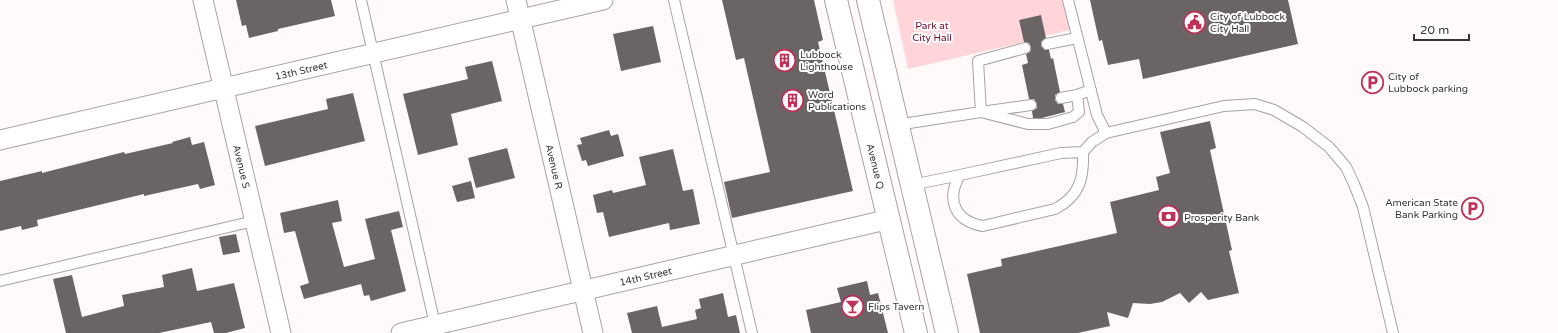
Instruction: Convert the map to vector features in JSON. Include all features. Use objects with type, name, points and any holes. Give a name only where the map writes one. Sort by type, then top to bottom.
[{"type":"highway","name":"Avenue Q","points":[[836,0],[890,219],[916,333]]},
{"type":"highway","points":[[868,0],[890,91],[896,125],[912,185],[947,333]]},
{"type":"street","name":"Avenue S","points":[[203,0],[281,333]]},
{"type":"street","name":"Avenue R","points":[[516,0],[593,333]]},
{"type":"street","name":"13th Street","points":[[0,140],[602,0]]},
{"type":"street","name":"14th Street","points":[[401,333],[436,329],[584,290],[890,219]]},
{"type":"lane","points":[[361,0],[436,329]]},
{"type":"lane","points":[[674,0],[752,333]]},
{"type":"lane","points":[[1068,0],[1097,115],[1106,133]]},
{"type":"lane","points":[[1047,44],[1077,38]]},
{"type":"lane","points":[[981,112],[978,61],[1025,48]]},
{"type":"lane","points":[[1062,98],[1091,90]]},
{"type":"lane","points":[[981,112],[1028,124],[1048,124],[1073,117],[1079,112],[1077,95]]},
{"type":"lane","points":[[912,185],[1061,153],[1083,152],[1092,142],[1106,133],[1224,106],[1255,104],[1274,110],[1303,127],[1330,147],[1346,167],[1363,206],[1393,333]]},
{"type":"lane","points":[[896,125],[1031,105]]},
{"type":"lane","points":[[960,174],[955,184],[955,208],[962,218],[971,224],[983,226],[1055,210],[1066,204],[1075,194],[1081,180],[1084,164],[1083,152]]},
{"type":"lane","points":[[0,281],[254,220]]},
{"type":"green space","name":"Park at City Hall","points":[[893,0],[1068,0],[1074,29],[1045,36],[1041,15],[1019,20],[1024,42],[908,69]]},
{"type":"building","points":[[236,0],[331,0],[335,16],[278,29],[278,31],[249,38],[246,25],[242,26]]},
{"type":"building","points":[[722,0],[814,0],[823,40],[818,42],[853,191],[732,218],[724,182],[770,172],[744,58],[736,60]]},
{"type":"building","name":"City of Lubbock City Hall","points":[[1090,0],[1288,0],[1298,44],[1143,79],[1139,59],[1108,65],[1102,40],[1099,41]]},
{"type":"building","points":[[1041,15],[1046,38],[1041,42],[1041,46],[1045,50],[1049,50],[1051,59],[1053,58],[1060,92],[1055,95],[1055,100],[1058,104],[1063,104],[1065,112],[1042,118],[1033,118],[1032,111],[1037,108],[1037,104],[1034,99],[1029,99],[1022,65],[1028,63],[1026,54],[1030,52],[1031,47],[1029,43],[1024,42],[1019,20]]},
{"type":"building","points":[[653,26],[661,62],[621,71],[613,34]]},
{"type":"building","points":[[492,61],[502,101],[451,114],[458,145],[418,155],[403,94],[468,79],[465,67]]},
{"type":"building","points":[[353,93],[365,141],[265,166],[255,126],[328,109],[326,99]]},
{"type":"building","name":"Prosperity Bank","points":[[1210,121],[1216,148],[1210,150],[1232,250],[1229,251],[1239,293],[1208,300],[1201,292],[1189,303],[1180,293],[1162,302],[1150,304],[1133,303],[1128,318],[1107,312],[1110,326],[1078,333],[980,333],[967,274],[1002,266],[1001,259],[1117,233],[1110,202],[1159,190],[1156,177],[1170,173],[1160,132]]},
{"type":"building","points":[[609,130],[611,136],[618,134],[624,156],[588,166],[586,160],[582,161],[577,145],[582,144],[580,138]]},
{"type":"building","points":[[190,137],[192,145],[204,142],[215,185],[200,189],[198,184],[144,196],[144,194],[37,220],[38,226],[22,230],[21,226],[0,231],[0,181],[42,171],[42,173],[124,152],[125,154],[173,143],[172,142]]},
{"type":"building","points":[[507,148],[515,178],[476,188],[468,158]]},
{"type":"building","points":[[673,149],[683,191],[693,189],[700,224],[670,230],[669,223],[609,237],[603,212],[597,213],[593,195],[612,190],[613,193],[646,185],[639,157]]},
{"type":"building","points":[[471,181],[475,198],[457,202],[452,186]]},
{"type":"building","points":[[338,200],[342,221],[332,223],[344,267],[375,259],[365,219],[399,211],[403,227],[391,230],[406,291],[371,301],[369,295],[364,296],[361,284],[304,299],[300,286],[309,283],[295,231],[284,233],[280,213]]},
{"type":"building","points":[[236,234],[240,252],[223,255],[219,237]]},
{"type":"building","points":[[192,268],[197,291],[234,283],[245,328],[226,333],[214,333],[211,322],[159,333],[66,333],[53,279],[72,275],[82,317],[124,306],[122,295],[164,287],[162,275]]},
{"type":"building","name":"Flips Tavern","points":[[867,281],[870,295],[878,293],[888,333],[811,333],[806,310],[841,302],[837,288]]},
{"type":"building","points":[[723,293],[728,317],[736,315],[740,333],[632,333],[627,313],[657,306],[662,327],[697,319],[695,310],[701,308],[699,299]]},
{"type":"place","name":"City of Lubbock City Hall","points":[[1194,22]]},
{"type":"place","name":"Lubbock Lighthouse","points":[[784,60]]},
{"type":"place","name":"City of Lubbock parking","points":[[1373,82]]},
{"type":"place","name":"Word Publications","points":[[793,100]]},
{"type":"place","name":"American State Bank Parking","points":[[1473,208]]},
{"type":"place","name":"Prosperity Bank","points":[[1169,217]]},
{"type":"place","name":"Flips Tavern","points":[[852,306]]}]
